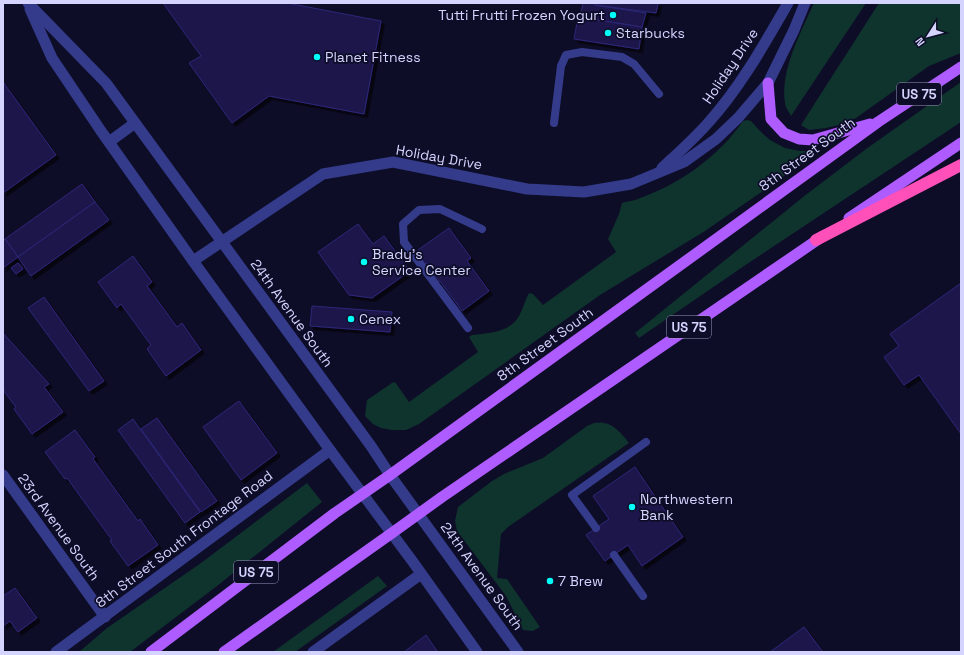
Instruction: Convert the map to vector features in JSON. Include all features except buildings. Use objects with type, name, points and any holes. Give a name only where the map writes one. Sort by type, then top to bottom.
[{"type":"highway","points":[[816,240],[961,164]]},
{"type":"main road","name":"8th Street South","points":[[151,652],[335,513],[390,475],[878,122],[961,67]]},
{"type":"main road","points":[[768,83],[771,119],[784,133],[799,139],[813,140],[878,122]]},
{"type":"main road","name":"US 75","points":[[224,652],[392,534],[418,513],[816,240],[961,143]]},
{"type":"street","name":"24th Avenue South","points":[[28,3],[106,83],[371,446],[390,475],[518,652]]},
{"type":"street","name":"24th Avenue South","points":[[28,3],[52,58],[109,142],[193,261],[330,450],[363,493],[477,652]]},
{"type":"street","name":"Holiday Drive","points":[[656,174],[710,122],[736,88],[788,3]]},
{"type":"street","name":"Holiday Drive","points":[[193,261],[323,174],[393,162],[527,189],[584,192],[630,184],[656,174],[684,162],[716,139],[738,118],[768,83],[794,30],[805,3]]},
{"type":"street","points":[[109,142],[135,123]]},
{"type":"street","name":"8th Street South Frontage Road","points":[[56,652],[330,450]]},
{"type":"street","name":"23rd Avenue South","points":[[3,475],[105,617]]},
{"type":"street","points":[[313,652],[421,574]]},
{"type":"lane","points":[[554,122],[561,66],[566,55],[582,52],[622,56],[634,64],[659,94]]},
{"type":"lane","points":[[468,328],[404,242],[403,224],[419,210],[440,209],[482,229]]},
{"type":"lane","points":[[596,528],[572,495],[646,442]]},
{"type":"lane","points":[[614,555],[643,596]]},
{"type":"green space","points":[[814,3],[866,3],[791,116],[785,105],[784,90],[786,78],[793,52]]},
{"type":"green space","points":[[879,3],[961,3],[961,53],[929,66],[856,118],[839,125],[809,130],[801,125]]},
{"type":"green space","points":[[961,82],[961,122],[747,264],[639,338],[635,333],[803,197],[866,149]]},
{"type":"green space","points":[[743,121],[751,121],[770,140],[785,148],[800,151],[814,151],[815,154],[705,231],[600,295],[419,424],[406,430],[392,430],[381,428],[373,424],[365,416],[367,400],[392,383],[395,382],[409,402],[478,352],[469,337],[472,335],[498,331],[510,326],[519,316],[529,293],[533,294],[543,305],[616,252],[608,239],[622,203],[636,200],[684,177],[710,157],[733,134]]},
{"type":"green space","points":[[594,423],[611,425],[621,433],[629,443],[508,527],[501,534],[497,578],[507,579],[540,627],[533,631],[523,630],[506,596],[457,531],[455,521],[458,507],[492,481],[504,474],[543,458],[587,426]]},
{"type":"green space","points":[[307,483],[322,502],[217,586],[130,652],[79,652],[107,628],[201,563]]},
{"type":"green space","points":[[378,576],[387,586],[295,652],[273,652]]},
{"type":"place","name":"Tutti Frutti Frozen Yogurt","points":[[613,15]]},
{"type":"place","name":"Starbucks","points":[[608,33]]},
{"type":"place","name":"Planet Fitness","points":[[317,57]]},
{"type":"place","name":"Brady's Service Center","points":[[364,262]]},
{"type":"place","name":"Cenex","points":[[351,319]]},
{"type":"place","name":"Northwestern Bank","points":[[632,507]]},
{"type":"place","name":"7 Brew","points":[[550,581]]}]
